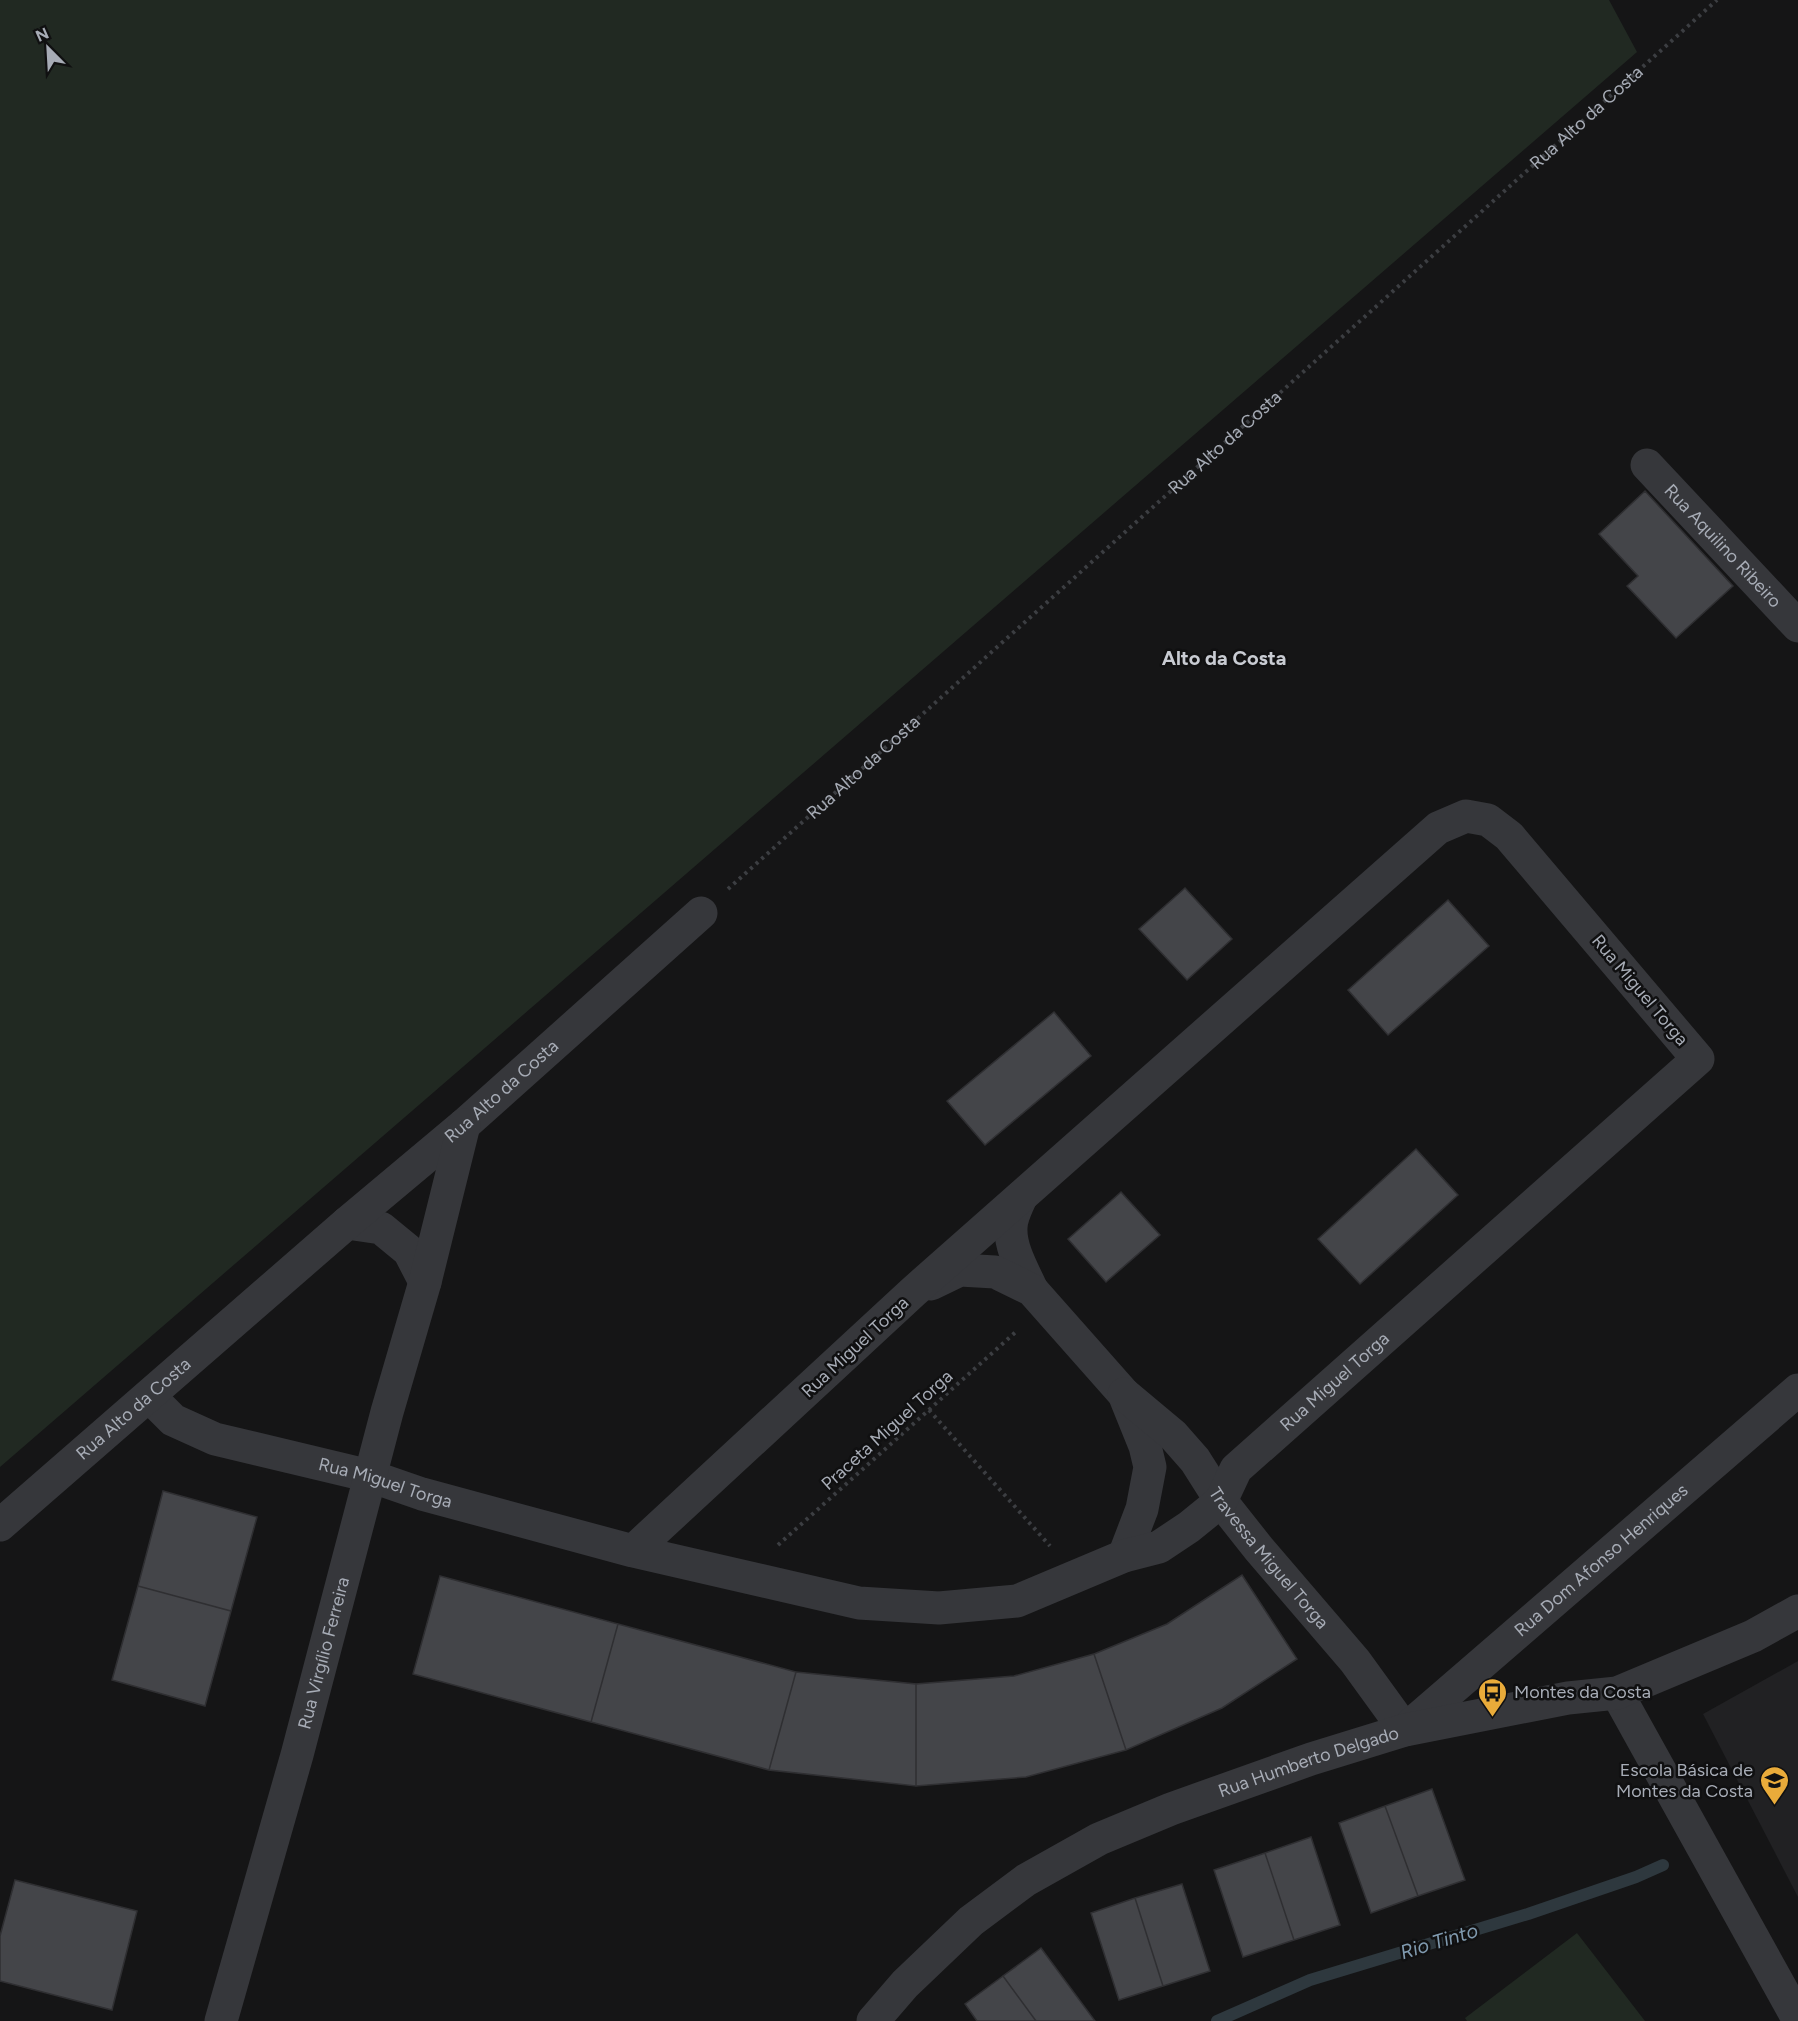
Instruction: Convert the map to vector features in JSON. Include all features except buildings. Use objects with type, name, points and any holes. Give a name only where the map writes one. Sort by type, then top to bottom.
[{"type":"street","name":"Rua Aquilino Ribeiro","points":[[1647,465],[1798,626]]},
{"type":"street","name":"Rua Miguel Torga","points":[[149,1396],[173,1420],[215,1439],[370,1476],[422,1494],[633,1551],[859,1603],[939,1608],[1017,1601],[1067,1582],[1124,1556],[1159,1547],[1189,1527],[1221,1501],[1236,1468],[1698,1059],[1509,836],[1488,820],[1466,816],[1438,828],[913,1292],[633,1551]]},
{"type":"street","name":"Rua Alto da Costa","points":[[0,1525],[347,1223],[464,1125],[701,913]]},
{"type":"street","name":"Rua Virgílio Ferreira","points":[[221,2021],[297,1755],[387,1412],[425,1282],[464,1125]]},
{"type":"street","name":"Travessa Miguel Torga","points":[[1021,1197],[1014,1213],[1011,1229],[1017,1256],[1032,1290],[1124,1394],[1173,1435],[1195,1460],[1221,1501],[1355,1661],[1405,1731]]},
{"type":"street","points":[[347,1223],[381,1228],[409,1251],[425,1282]]},
{"type":"street","name":"Travessa Miguel Torga","points":[[913,1292],[960,1270],[995,1272],[1032,1290]]},
{"type":"street","name":"Rua Dom Afonso Henriques","points":[[1405,1731],[1798,1390]]},
{"type":"street","name":"Travessa Miguel Torga","points":[[1124,1394],[1145,1446],[1150,1467],[1142,1509],[1124,1556]]},
{"type":"street","name":"Rua Humberto Delgado","points":[[873,2021],[904,1984],[971,1922],[1026,1880],[1098,1839],[1181,1805],[1311,1760],[1405,1731],[1568,1698],[1617,1693],[1753,1636],[1798,1611]]},
{"type":"street","points":[[1617,1693],[1798,2019]]},
{"type":"path","name":"Rua Alto da Costa","points":[[701,913],[1717,0]]},
{"type":"path","name":"Praceta Miguel Torga","points":[[777,1546],[1023,1325]]},
{"type":"path","points":[[929,1410],[1050,1547]]},
{"type":"shaded area","points":[[0,0],[1609,0],[1637,52],[0,1467]]},
{"type":"shaded area","name":"Escola Básica de Montes da Costa","points":[[1798,1661],[1798,1897],[1703,1714]]},
{"type":"shaded area","points":[[1577,1933],[1645,2021],[1467,2021],[1465,2018]]},
{"type":"waterway","name":"Rio Tinto","points":[[1217,2021],[1310,1980],[1528,1914],[1636,1877],[1663,1865]]},
{"type":"place","name":"Montes da Costa","points":[[1493,1718]]},
{"type":"place","name":"Escola Básica de Montes da Costa","points":[[1774,1806]]},
{"type":"district","name":"Alto da Costa","points":[[1224,658]]}]
